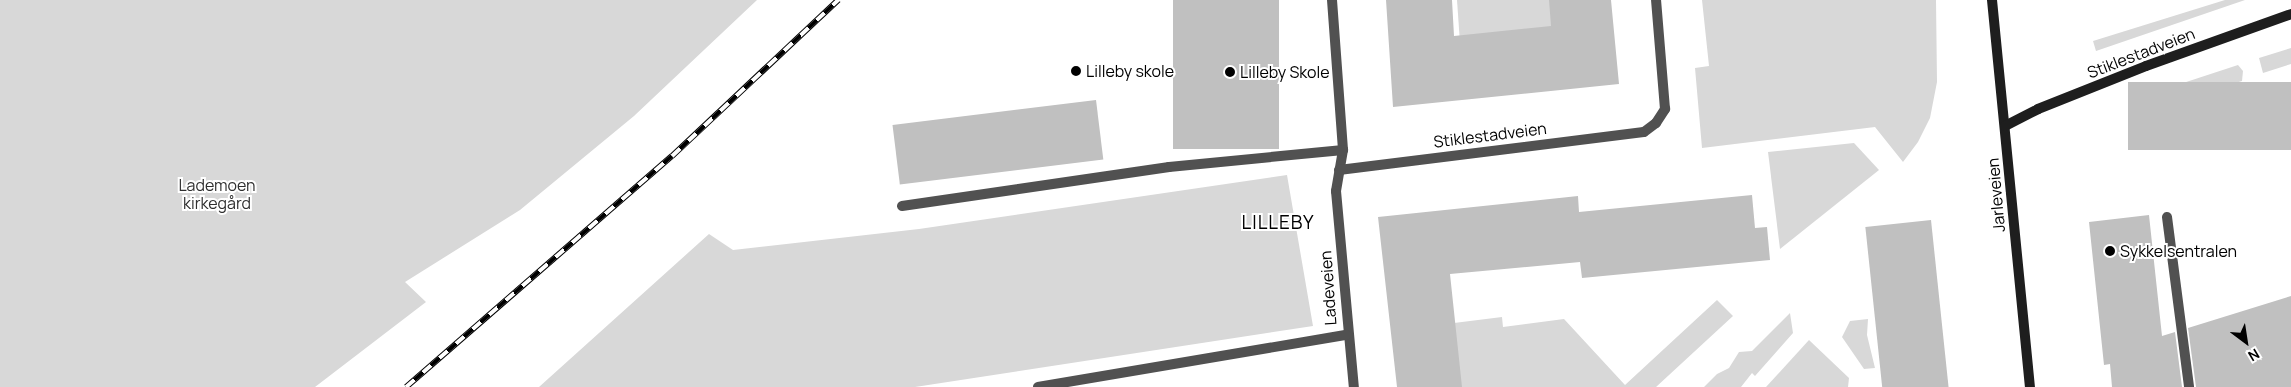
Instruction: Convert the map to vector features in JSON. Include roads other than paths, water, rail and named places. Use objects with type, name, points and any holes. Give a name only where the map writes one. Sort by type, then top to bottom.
[{"type":"main road","name":"Jarleveien","points":[[1992,0],[2030,387]]},
{"type":"main road","name":"Stiklestadveien","points":[[2005,126],[2038,109],[2146,66],[2291,14]]},
{"type":"street","name":"Ladeveien","points":[[1332,0],[1343,150],[1336,192],[1347,336],[1354,387]]},
{"type":"street","name":"Stiklestadveien","points":[[1339,170],[1644,132],[1656,123],[1665,109],[1656,0]]},
{"type":"street","points":[[902,206],[1169,167],[1343,150]]},
{"type":"street","points":[[2167,217],[2189,387]]},
{"type":"street","name":"Ladeveien","points":[[1038,387],[1347,336]]},
{"type":"railway","points":[[406,387],[672,156],[838,0]]},
{"type":"place","name":"Lilleby skole","points":[[1076,71]]},
{"type":"place","name":"Lilleby Skole","points":[[1230,72]]},
{"type":"place","name":"Sykkelsentralen","points":[[2110,251]]},
{"type":"district","name":"LILLEBY","points":[[1278,223]]},
{"type":"park label","name":"Lademoen kirkegård","points":[[217,194]]}]
